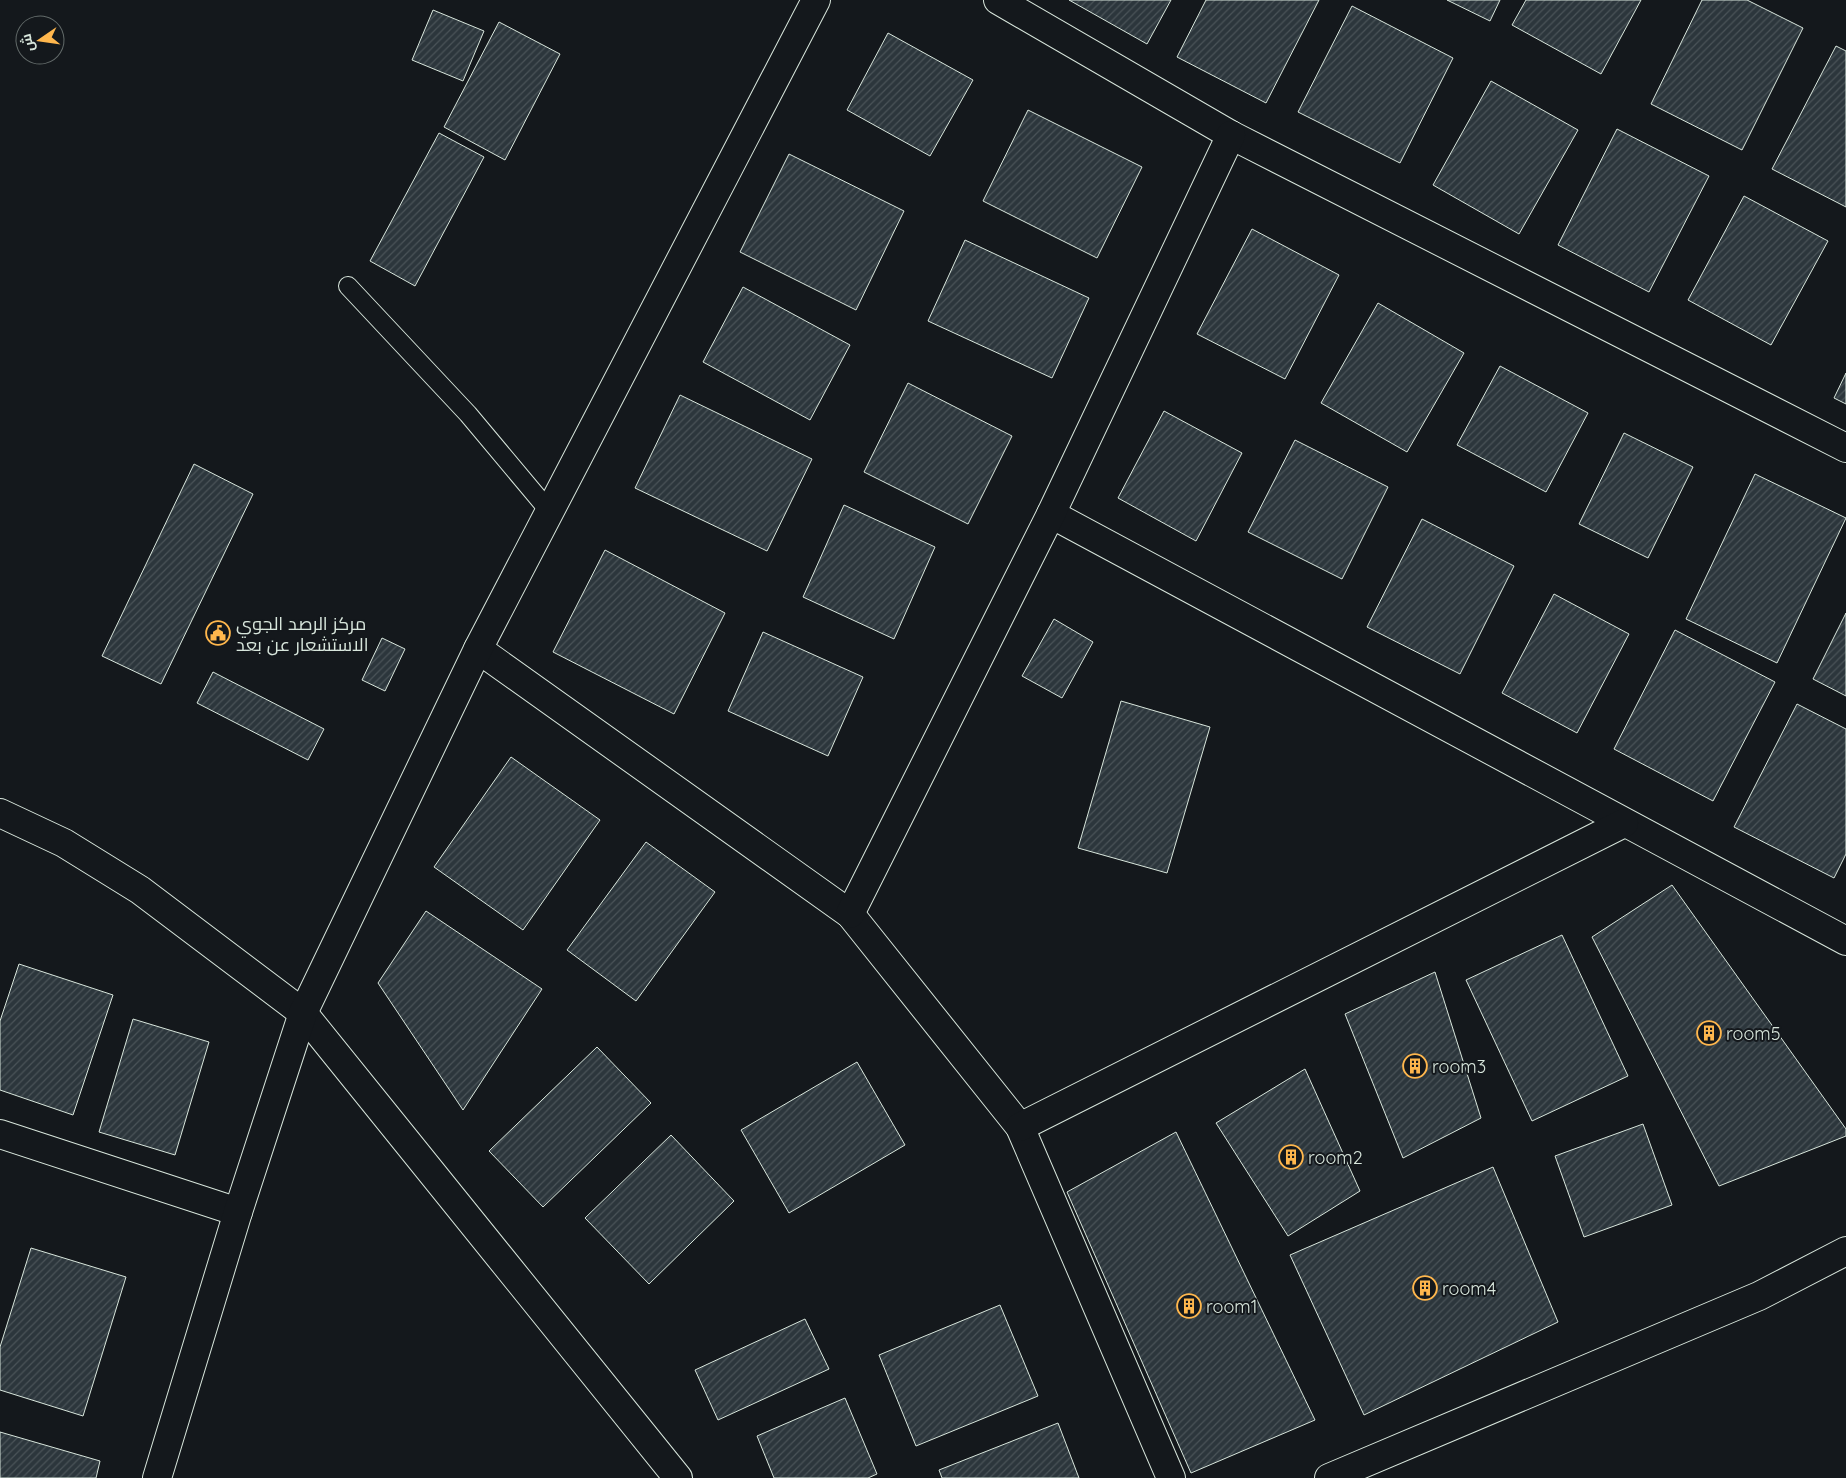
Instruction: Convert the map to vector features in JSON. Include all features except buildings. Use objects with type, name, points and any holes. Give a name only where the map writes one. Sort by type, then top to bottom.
[{"type":"street","points":[[157,1478],[238,1212],[303,1013],[478,649],[816,0]]},
{"type":"street","points":[[998,0],[1231,135],[1846,448]]},
{"type":"street","points":[[850,914],[1051,514],[1231,135]]},
{"type":"street","points":[[1051,514],[1846,941]]},
{"type":"street","points":[[478,649],[850,914],[1020,1127],[1171,1478]]},
{"type":"street","points":[[0,813],[64,843],[140,890],[303,1013],[678,1478]]},
{"type":"street","points":[[1020,1127],[1624,823]]},
{"type":"street","points":[[0,1134],[238,1212]]},
{"type":"street","points":[[1329,1478],[1760,1296],[1846,1251]]},
{"type":"lane","points":[[348,286],[468,414],[550,512]]},
{"type":"place","name":"مركز الرصد الجوي الاستشعار عن بعد","points":[[218,633]]},
{"type":"place","name":"room5","points":[[1709,1033]]},
{"type":"place","name":"room3","points":[[1415,1066]]},
{"type":"place","name":"room2","points":[[1291,1157]]},
{"type":"place","name":"room4","points":[[1425,1288]]},
{"type":"place","name":"room1","points":[[1189,1306]]}]
